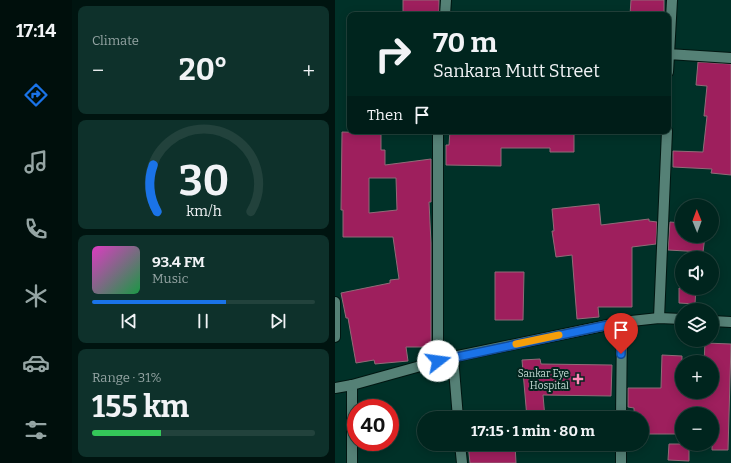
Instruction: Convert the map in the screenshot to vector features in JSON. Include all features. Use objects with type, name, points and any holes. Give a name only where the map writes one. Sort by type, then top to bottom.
[{"type":"street","points":[[445,0],[445,12]]},
{"type":"street","points":[[671,14],[672,0]]},
{"type":"street","points":[[671,54],[731,58]]},
{"type":"street","points":[[438,134],[438,361]]},
{"type":"street","points":[[659,318],[667,134]]},
{"type":"street","points":[[335,302],[335,337]]},
{"type":"street","points":[[335,388],[352,385],[453,357],[622,322],[659,318],[675,319]]},
{"type":"street","points":[[719,321],[731,322]]},
{"type":"street","points":[[621,411],[622,322]]},
{"type":"street","points":[[453,357],[457,411]]},
{"type":"street","points":[[352,385],[352,463]]},
{"type":"street","points":[[461,451],[462,463]]},
{"type":"street","points":[[621,451],[621,463]]},
{"type":"building","points":[[403,0],[439,0],[439,12],[403,12]]},
{"type":"building","points":[[631,0],[664,0],[664,12],[630,12]]},
{"type":"building","points":[[698,62],[731,64],[731,175],[711,173],[712,169],[673,167],[673,151],[703,152],[707,116],[704,116],[707,86],[696,85]]},
{"type":"building","points":[[342,132],[347,132],[347,134],[381,134],[381,150],[385,150],[385,165],[431,159],[431,202],[429,202],[431,243],[431,347],[406,347],[408,361],[375,364],[374,360],[356,363],[348,318],[346,318],[341,293],[390,283],[390,280],[399,279],[393,237],[343,237],[343,210],[341,210]],"holes":[[[369,178],[396,178],[397,210],[369,213]]]},
{"type":"building","points":[[450,134],[574,134],[574,152],[550,152],[550,148],[501,148],[501,166],[446,165],[446,145],[449,145]]},
{"type":"building","points":[[599,204],[601,225],[649,219],[649,221],[657,222],[656,244],[632,247],[632,307],[598,307],[599,317],[577,319],[572,255],[556,257],[552,231],[554,231],[552,209]]},
{"type":"building","points":[[670,222],[675,222],[675,243],[704,243],[703,251],[668,250]]},
{"type":"building","points":[[495,272],[524,272],[523,320],[495,320]]},
{"type":"building","points":[[679,295],[696,295],[695,303],[679,303]]},
{"type":"building","points":[[719,344],[731,344],[728,450],[719,450],[719,407],[675,407],[675,434],[649,434],[649,411],[634,411],[634,408],[628,407],[628,388],[661,388],[662,355],[675,356],[675,399],[719,399],[719,355],[704,355],[705,347],[719,347]]},
{"type":"building","points":[[540,359],[541,364],[612,365],[611,396],[543,395],[544,411],[526,411],[522,360]]},
{"type":"building","points":[[669,444],[675,444],[675,451],[689,451],[689,461],[668,460]]},
{"type":"building","points":[[469,451],[515,451],[516,463],[470,463]]},
{"type":"slow traffic","points":[[516,344],[559,335]]},
{"type":"place","name":"Sankar Eye Hospital","points":[[578,379]]},
{"type":"route","points":[[438,361],[622,322],[621,354]]}]
